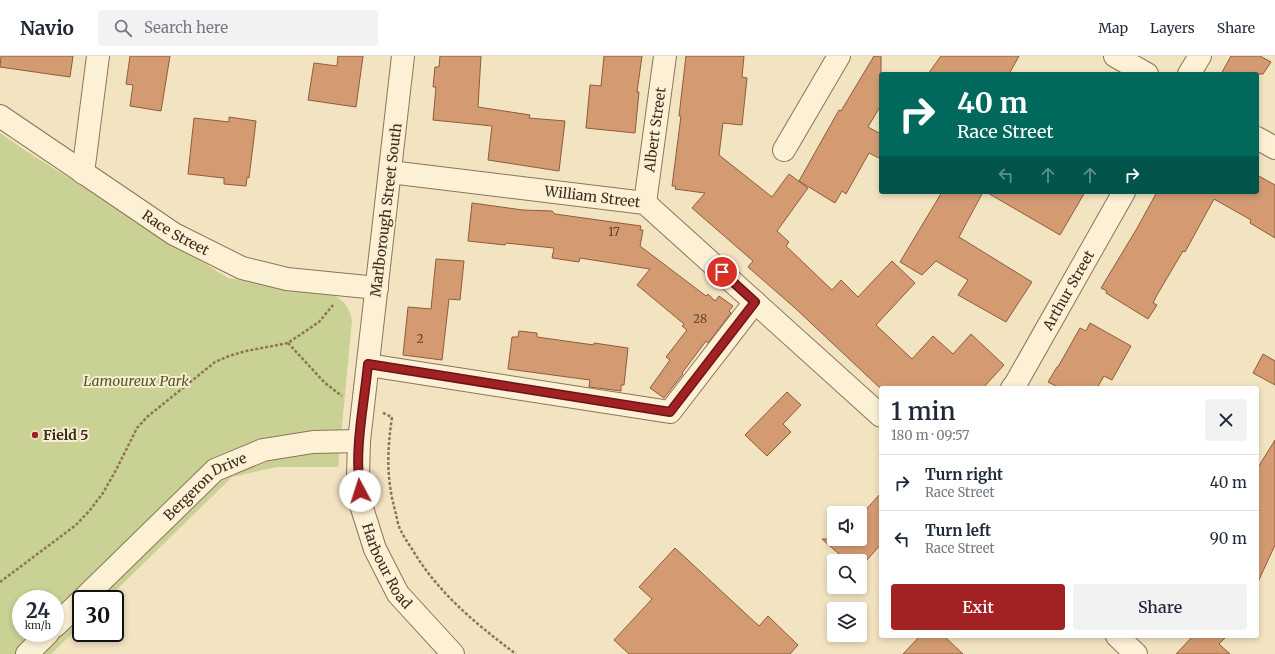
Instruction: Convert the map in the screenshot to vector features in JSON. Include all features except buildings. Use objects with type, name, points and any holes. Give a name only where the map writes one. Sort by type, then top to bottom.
[{"type":"street","points":[[83,173],[98,56]]},
{"type":"street","name":"Marlborough Street South","points":[[368,364],[403,56]]},
{"type":"street","name":"Albert Street","points":[[645,202],[665,56]]},
{"type":"street","points":[[784,150],[839,56]]},
{"type":"street","points":[[1115,56],[1143,72]]},
{"type":"street","points":[[1190,72],[1200,56]]},
{"type":"street","name":"Race Street","points":[[0,116],[174,234],[242,268],[287,279],[377,288]]},
{"type":"street","points":[[1259,139],[1275,148]]},
{"type":"street","name":"William Street","points":[[390,172],[645,202],[879,414]]},
{"type":"street","name":"Arthur Street","points":[[1014,386],[1123,194]]},
{"type":"street","points":[[368,364],[670,412],[755,302]]},
{"type":"street","name":"Harbour Road","points":[[368,364],[359,441],[358,477],[361,505],[375,549],[398,594],[453,654]]},
{"type":"street","name":"Bergeron Drive","points":[[92,590],[215,470],[263,450],[313,442],[359,441]]},
{"type":"street","name":"Bergeron Drive","points":[[64,617],[72,610]]},
{"type":"street","points":[[1119,638],[1136,654]]},
{"type":"street","points":[[27,654],[39,642]]},
{"type":"path","points":[[0,582],[76,525],[90,510],[103,493],[137,428],[147,416],[214,362],[246,351],[288,343],[319,322],[326,315],[347,285]]},
{"type":"path","points":[[288,343],[318,377],[342,396]]},
{"type":"path","points":[[392,417],[388,448],[388,465],[393,503],[400,530],[419,561],[442,590],[467,616],[516,654]]},
{"type":"green space","name":"Lamoureux Park","points":[[0,133],[26,151],[228,278],[333,295],[346,305],[350,312],[352,321],[338,467],[277,467],[232,477],[116,590],[72,590],[72,634],[64,641],[64,590],[12,590],[12,642],[63,642],[51,654],[0,654]]},
{"type":"place","name":"Field 5","points":[[35,435]]},
{"type":"route","points":[[360,491],[358,456],[368,364],[670,412],[755,302],[722,272]]}]
